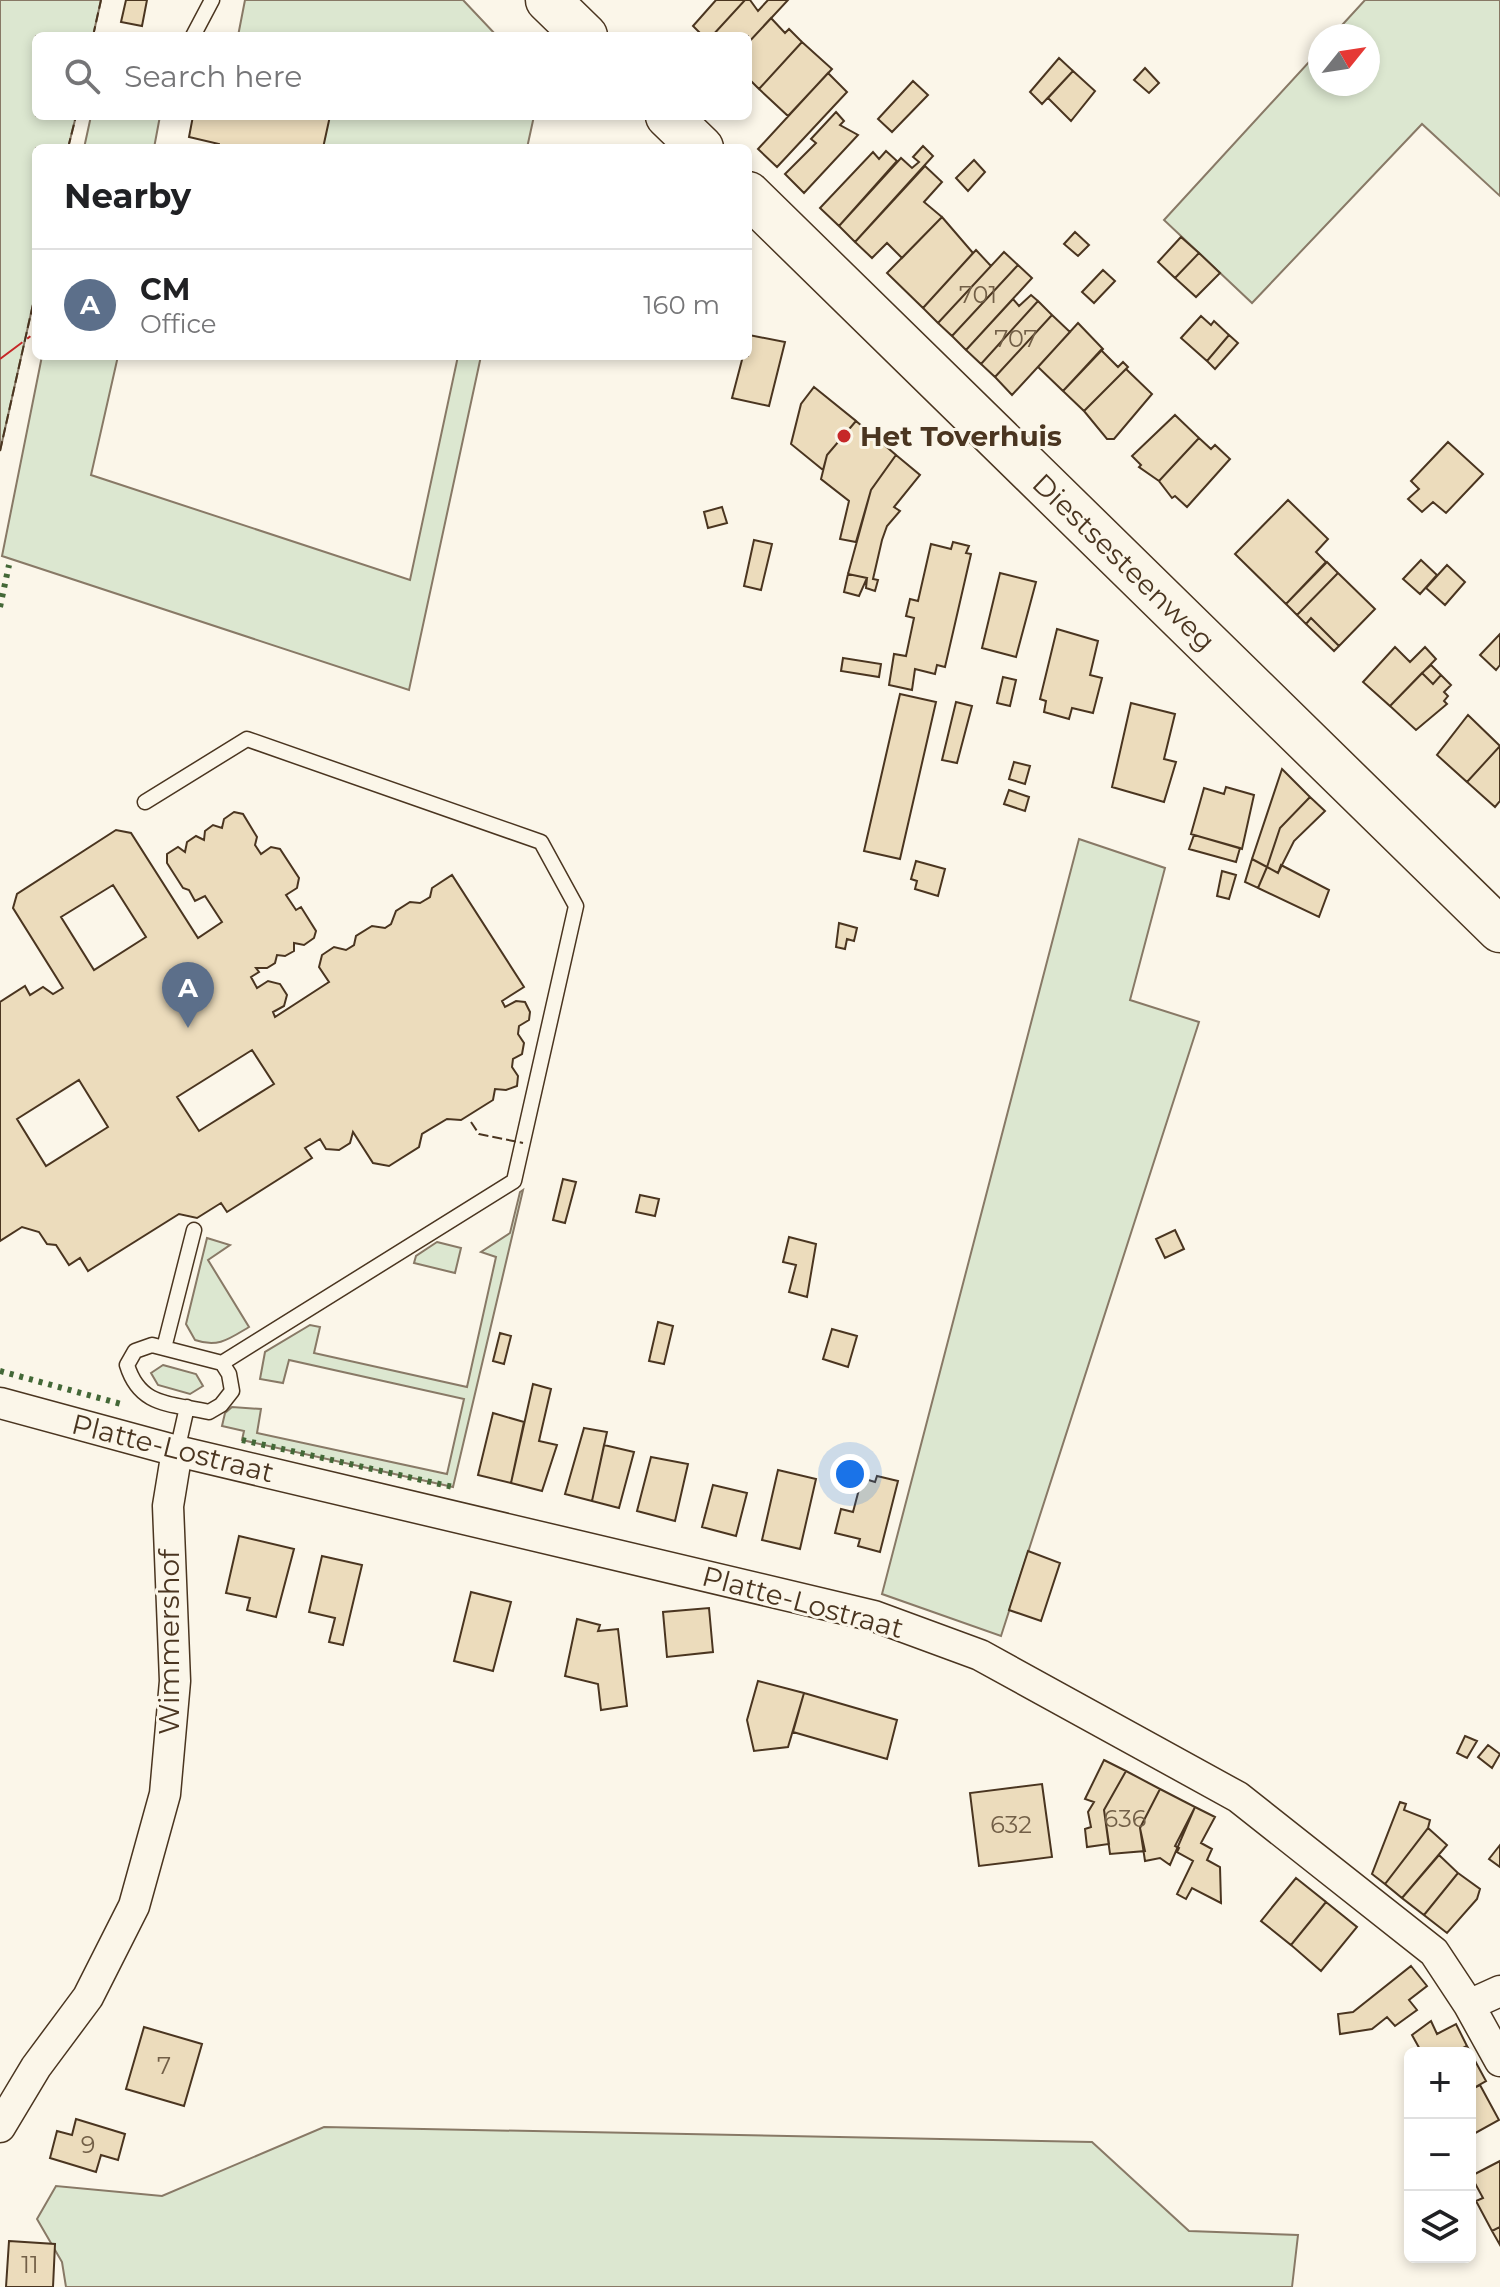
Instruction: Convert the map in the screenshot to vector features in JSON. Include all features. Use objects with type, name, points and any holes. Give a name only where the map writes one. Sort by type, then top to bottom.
[{"type":"main road","points":[[548,0],[581,32]]},
{"type":"main road","points":[[672,120],[697,144]]},
{"type":"main road","name":"Diestsesteenweg","points":[[752,198],[1500,930]]},
{"type":"street","name":"Platte-Lostraat","points":[[0,1403],[177,1451],[874,1616],[980,1655],[1238,1797],[1434,1952],[1469,2005],[1500,2061]]},
{"type":"street","name":"Wimmershof","points":[[0,2127],[36,2067],[88,1997],[127,1919],[165,1794],[175,1681],[168,1506],[177,1451]]},
{"type":"street","points":[[1469,2005],[1500,1991]]},
{"type":"lane","points":[[195,32],[212,0]]},
{"type":"lane","points":[[145,802],[247,739],[541,842],[576,906],[514,1181],[222,1363]]},
{"type":"lane","points":[[164,1348],[194,1230]]},
{"type":"lane","points":[[152,1345],[222,1363],[229,1374],[232,1391],[221,1405],[209,1412],[142,1396],[132,1383],[127,1365],[135,1351],[152,1345]]},
{"type":"lane","points":[[177,1451],[187,1407]]},
{"type":"green space","points":[[0,0],[101,0],[94,32],[32,32],[32,120],[75,120],[69,144],[32,144],[32,309],[0,451]]},
{"type":"green space","points":[[245,0],[463,0],[493,32],[239,32]]},
{"type":"green space","points":[[1365,0],[1500,0],[1500,196],[1422,124],[1252,303],[1164,220],[1308,63],[1308,96],[1380,96],[1380,24],[1343,24]]},
{"type":"green space","points":[[90,120],[159,120],[155,144],[85,144]]},
{"type":"green space","points":[[320,120],[533,120],[528,144],[316,144]]},
{"type":"green space","points":[[41,360],[117,360],[91,475],[410,580],[457,360],[480,360],[409,690],[2,556]]},
{"type":"green space","points":[[1079,839],[1165,868],[1130,1000],[1199,1022],[1001,1636],[882,1594]]},
{"type":"green space","points":[[523,1190],[453,1487],[242,1440],[244,1431],[222,1426],[225,1413],[232,1407],[261,1409],[257,1433],[447,1474],[464,1399],[289,1360],[283,1383],[260,1379],[265,1352],[310,1325],[320,1327],[314,1353],[467,1387],[496,1257],[481,1252],[510,1233]]},
{"type":"green space","points":[[207,1238],[230,1245],[208,1260],[249,1327],[217,1343],[195,1340],[186,1324]]},
{"type":"green space","points":[[437,1242],[461,1248],[455,1273],[414,1263],[416,1256]]},
{"type":"green space","points":[[163,1365],[196,1374],[203,1386],[190,1394],[158,1385],[151,1373]]},
{"type":"green space","points":[[324,2127],[1092,2142],[1189,2231],[1298,2235],[1292,2287],[66,2287],[62,2262],[37,2219],[56,2186],[162,2196]]},
{"type":"building","points":[[126,0],[147,0],[142,26],[121,22]]},
{"type":"building","points":[[716,0],[745,0],[716,32],[699,32],[693,26]]},
{"type":"building","points":[[745,0],[750,0],[758,11],[768,0],[788,0],[752,39],[752,32],[716,32]]},
{"type":"building","points":[[771,18],[785,33],[789,29],[802,42],[759,89],[752,82],[752,39]]},
{"type":"building","points":[[802,42],[832,69],[788,116],[759,89]]},
{"type":"building","points":[[1059,58],[1073,71],[1042,104],[1030,92]]},
{"type":"building","points":[[1145,68],[1159,83],[1149,93],[1134,80]]},
{"type":"building","points":[[1073,71],[1095,91],[1071,121],[1048,98]]},
{"type":"building","points":[[828,73],[847,92],[777,167],[758,149]]},
{"type":"building","points":[[913,81],[928,95],[892,132],[878,119]]},
{"type":"building","points":[[836,112],[844,121],[840,125],[858,135],[804,193],[785,174],[816,143],[811,139]]},
{"type":"building","points":[[192,120],[329,120],[324,144],[219,144],[189,137]]},
{"type":"building","points":[[923,146],[933,156],[855,242],[839,226],[901,158],[912,168],[919,162],[913,157]]},
{"type":"building","points":[[886,151],[897,161],[839,226],[820,208],[873,152],[879,159]]},
{"type":"building","points":[[974,160],[985,172],[968,191],[956,178]]},
{"type":"building","points":[[925,166],[942,182],[924,202],[942,217],[902,258],[887,243],[872,258],[855,242]]},
{"type":"building","points":[[942,217],[973,253],[923,308],[887,273]]},
{"type":"building","points":[[1075,232],[1089,245],[1078,256],[1064,244]]},
{"type":"building","points":[[1181,237],[1199,253],[1175,278],[1158,262]]},
{"type":"building","points":[[976,250],[991,266],[938,323],[923,308]]},
{"type":"building","points":[[1004,252],[1018,265],[952,336],[938,323]]},
{"type":"building","points":[[1199,253],[1220,273],[1196,297],[1175,278]]},
{"type":"building","points":[[1018,265],[1032,278],[966,350],[952,336]]},
{"type":"building","points":[[1103,270],[1115,281],[1094,303],[1082,292]]},
{"type":"building","points":[[1031,295],[1038,301],[981,364],[966,350],[1013,299],[1019,306]]},
{"type":"building","points":[[1038,301],[1052,315],[995,377],[981,364]]},
{"type":"building","points":[[1052,315],[1070,332],[1012,395],[995,377]]},
{"type":"building","points":[[1201,316],[1211,325],[1214,321],[1229,335],[1207,361],[1181,338]]},
{"type":"building","points":[[1078,323],[1103,349],[1063,391],[1038,367]]},
{"type":"building","points":[[1229,335],[1238,343],[1215,369],[1207,361]]},
{"type":"building","points":[[752,336],[785,342],[769,406],[732,398],[742,360],[752,360]]},
{"type":"building","points":[[1101,350],[1118,367],[1123,362],[1128,367],[1084,411],[1063,391]]},
{"type":"building","points":[[1126,369],[1152,394],[1114,439],[1107,439],[1084,411]]},
{"type":"building","points":[[814,387],[856,421],[827,455],[823,470],[791,444],[801,404]]},
{"type":"building","points":[[1175,415],[1199,438],[1159,481],[1139,467],[1141,465],[1132,456]]},
{"type":"building","points":[[856,421],[896,455],[871,490],[856,542],[840,539],[849,501],[821,479],[827,455]]},
{"type":"building","points":[[1199,438],[1211,449],[1215,445],[1230,459],[1187,507],[1175,496],[1172,498],[1159,481]]},
{"type":"building","points":[[1448,442],[1483,474],[1446,513],[1433,502],[1422,512],[1408,499],[1419,489],[1411,481]]},
{"type":"building","points":[[896,455],[920,475],[894,507],[900,511],[887,526],[882,540],[873,579],[878,580],[875,591],[866,588],[867,578],[848,574],[871,490]]},
{"type":"building","points":[[1288,500],[1328,539],[1316,552],[1326,562],[1286,604],[1235,554]]},
{"type":"building","points":[[722,507],[727,523],[708,528],[704,512]]},
{"type":"building","points":[[754,540],[772,544],[761,590],[744,586]]},
{"type":"building","points":[[953,542],[969,546],[966,553],[971,554],[945,667],[937,665],[935,674],[915,669],[912,690],[889,685],[894,654],[906,656],[914,618],[906,616],[910,599],[918,601],[931,544],[951,549]]},
{"type":"building","points":[[1421,560],[1437,575],[1420,594],[1403,579]]},
{"type":"building","points":[[1327,562],[1338,573],[1297,615],[1286,604]]},
{"type":"building","points":[[1447,565],[1465,582],[1445,605],[1426,588]]},
{"type":"building","points":[[1000,573],[1036,582],[1016,657],[982,648]]},
{"type":"building","points":[[1338,573],[1375,609],[1339,646],[1311,618],[1306,624],[1297,615]]},
{"type":"building","points":[[848,574],[867,578],[859,596],[844,592]]},
{"type":"building","points":[[1311,618],[1339,646],[1334,651],[1306,624]]},
{"type":"building","points":[[1057,629],[1098,641],[1090,675],[1102,678],[1093,713],[1072,708],[1069,719],[1044,712],[1046,701],[1040,699]]},
{"type":"building","points":[[1500,634],[1500,665],[1496,670],[1480,655]]},
{"type":"building","points":[[1395,647],[1410,662],[1425,647],[1436,659],[1390,706],[1363,682]]},
{"type":"building","points":[[843,658],[881,664],[879,677],[841,671]]},
{"type":"building","points":[[1431,665],[1441,675],[1433,684],[1422,673]]},
{"type":"building","points":[[1422,673],[1433,684],[1441,675],[1451,685],[1444,692],[1448,696],[1444,701],[1447,704],[1416,730],[1390,706]]},
{"type":"building","points":[[1003,677],[1016,680],[1010,706],[997,703]]},
{"type":"building","points":[[900,694],[936,702],[900,859],[864,851]]},
{"type":"building","points":[[956,702],[972,706],[957,763],[942,760]]},
{"type":"building","points":[[1131,703],[1175,714],[1164,759],[1176,762],[1164,802],[1112,787]]},
{"type":"building","points":[[1468,715],[1500,746],[1467,782],[1437,755]]},
{"type":"building","points":[[1500,746],[1500,801],[1495,807],[1467,782]]},
{"type":"building","points":[[1014,762],[1030,766],[1025,784],[1009,779]]},
{"type":"building","points":[[1282,769],[1310,797],[1280,828],[1267,867],[1252,859]]},
{"type":"building","points":[[1226,787],[1254,795],[1242,849],[1191,834],[1204,788],[1224,794]]},
{"type":"building","points":[[1009,790],[1029,797],[1025,811],[1004,804]]},
{"type":"building","points":[[1310,797],[1325,811],[1294,841],[1278,873],[1267,867],[1280,828]]},
{"type":"building","points":[[234,812],[243,814],[257,837],[255,845],[261,854],[271,847],[280,849],[299,878],[297,888],[286,895],[296,910],[301,907],[316,931],[314,938],[304,945],[294,943],[294,951],[285,956],[277,955],[275,963],[267,968],[256,968],[259,972],[251,977],[257,988],[268,981],[280,984],[287,995],[284,1006],[273,1012],[275,1017],[329,982],[319,967],[322,955],[334,947],[346,950],[354,945],[356,936],[372,926],[385,928],[391,924],[396,911],[410,902],[420,903],[430,897],[432,888],[452,875],[524,987],[502,1001],[505,1007],[516,1001],[525,1002],[530,1012],[529,1020],[519,1026],[518,1034],[524,1043],[522,1054],[513,1059],[512,1067],[518,1076],[517,1086],[506,1090],[495,1089],[493,1100],[461,1120],[447,1119],[422,1134],[419,1147],[389,1166],[373,1163],[353,1132],[350,1143],[339,1150],[326,1149],[320,1139],[305,1148],[312,1158],[227,1212],[221,1203],[197,1218],[179,1214],[88,1271],[80,1258],[69,1265],[56,1245],[47,1244],[39,1232],[22,1227],[0,1241],[0,1002],[25,986],[30,995],[43,987],[53,994],[63,988],[13,908],[17,894],[116,830],[131,833],[198,938],[222,922],[205,896],[195,901],[189,890],[183,888],[167,863],[167,854],[178,847],[185,852],[187,842],[196,836],[204,840],[205,831],[213,825],[222,828],[224,819]],"holes":[[[113,885],[146,937],[94,970],[61,917]],[[252,1050],[274,1084],[199,1131],[177,1097]],[[79,1080],[108,1127],[46,1166],[17,1119]]]},
{"type":"building","points":[[1194,835],[1240,848],[1236,862],[1189,849]]},
{"type":"building","points":[[1252,859],[1267,867],[1258,888],[1245,882]]},
{"type":"building","points":[[916,861],[945,869],[938,896],[915,889],[917,881],[911,879]]},
{"type":"building","points":[[1281,865],[1329,890],[1319,917],[1258,888],[1267,867],[1278,873]]},
{"type":"building","points":[[1222,871],[1236,875],[1229,899],[1217,896]]},
{"type":"building","points":[[839,923],[857,928],[854,941],[847,939],[845,949],[836,947]]},
{"type":"building","points":[[563,1179],[576,1182],[565,1223],[553,1220]]},
{"type":"building","points":[[640,1195],[659,1199],[655,1216],[636,1212]]},
{"type":"building","points":[[1175,1230],[1184,1249],[1165,1258],[1156,1239]]},
{"type":"building","points":[[789,1237],[816,1244],[807,1297],[789,1292],[796,1265],[783,1262]]},
{"type":"building","points":[[658,1322],[673,1326],[664,1364],[649,1361]]},
{"type":"building","points":[[832,1329],[857,1336],[848,1367],[823,1359]]},
{"type":"building","points":[[500,1333],[511,1336],[504,1364],[493,1361]]},
{"type":"building","points":[[533,1384],[551,1389],[539,1441],[557,1445],[542,1491],[511,1483]]},
{"type":"building","points":[[493,1413],[524,1422],[511,1483],[478,1475]]},
{"type":"building","points":[[584,1428],[607,1432],[592,1501],[565,1494]]},
{"type":"building","points":[[604,1445],[634,1452],[619,1508],[592,1501]]},
{"type":"building","points":[[651,1457],[688,1464],[675,1521],[637,1511]]},
{"type":"building","points":[[778,1470],[816,1479],[800,1549],[762,1540]]},
{"type":"building","points":[[877,1476],[898,1481],[880,1552],[858,1546],[860,1539],[835,1533],[841,1509],[853,1512],[862,1478],[875,1482]]},
{"type":"building","points":[[713,1485],[747,1493],[736,1536],[702,1527]]},
{"type":"building","points":[[239,1536],[294,1549],[276,1617],[247,1610],[250,1598],[226,1593]]},
{"type":"building","points":[[1028,1551],[1060,1563],[1041,1621],[1009,1610]]},
{"type":"building","points":[[322,1556],[362,1565],[343,1645],[329,1642],[335,1618],[309,1612]]},
{"type":"building","points":[[471,1592],[511,1602],[493,1671],[454,1661]]},
{"type":"building","points":[[709,1608],[713,1652],[667,1657],[663,1612]]},
{"type":"building","points":[[577,1619],[600,1625],[598,1631],[618,1629],[627,1706],[601,1710],[598,1684],[565,1676]]},
{"type":"building","points":[[758,1681],[804,1693],[788,1747],[754,1751],[747,1720]]},
{"type":"building","points":[[804,1693],[897,1720],[887,1759],[793,1732]]},
{"type":"building","points":[[1465,1736],[1477,1741],[1467,1758],[1457,1753]]},
{"type":"building","points":[[1488,1745],[1500,1754],[1492,1768],[1478,1757]]},
{"type":"building","points":[[1104,1760],[1126,1771],[1104,1810],[1109,1844],[1087,1847],[1085,1829],[1091,1827],[1088,1812],[1094,1802],[1085,1799]]},
{"type":"building","points":[[1126,1771],[1160,1789],[1140,1828],[1145,1851],[1110,1854],[1104,1810]]},
{"type":"building","points":[[1042,1784],[1052,1857],[979,1866],[970,1793]]},
{"type":"building","points":[[1160,1789],[1195,1807],[1170,1865],[1160,1858],[1145,1861],[1140,1828]]},
{"type":"building","points":[[1400,1802],[1406,1804],[1404,1810],[1430,1820],[1428,1828],[1385,1884],[1372,1874]]},
{"type":"building","points":[[1195,1807],[1215,1817],[1201,1843],[1212,1849],[1207,1860],[1220,1867],[1221,1903],[1192,1888],[1186,1899],[1177,1894],[1193,1861],[1177,1852],[1179,1848],[1175,1846]]},
{"type":"building","points":[[1428,1828],[1447,1845],[1402,1898],[1385,1884]]},
{"type":"building","points":[[1500,1845],[1500,1867],[1489,1859]]},
{"type":"building","points":[[1439,1855],[1458,1873],[1424,1915],[1402,1898]]},
{"type":"building","points":[[1458,1873],[1480,1889],[1477,1899],[1447,1933],[1424,1915]]},
{"type":"building","points":[[1296,1878],[1326,1902],[1291,1945],[1261,1921]]},
{"type":"building","points":[[1326,1902],[1357,1927],[1321,1971],[1291,1945]]},
{"type":"building","points":[[1411,1966],[1427,1986],[1409,2000],[1417,2010],[1395,2026],[1387,2017],[1372,2029],[1340,2034],[1338,2014],[1353,2012]]},
{"type":"building","points":[[1431,2021],[1437,2034],[1456,2024],[1467,2046],[1419,2047],[1412,2035]]},
{"type":"building","points":[[144,2027],[202,2044],[184,2106],[126,2089]]},
{"type":"building","points":[[1476,2063],[1486,2081],[1476,2087]]},
{"type":"building","points":[[1480,2085],[1499,2120],[1476,2133],[1476,2119],[1476,2087]]},
{"type":"building","points":[[76,2119],[125,2134],[118,2160],[101,2155],[96,2172],[50,2158],[57,2131],[72,2135]]},
{"type":"building","points":[[1500,2161],[1500,2227],[1492,2231],[1476,2201],[1483,2198],[1476,2185],[1476,2173]]},
{"type":"building","points":[[1500,2227],[1500,2245],[1492,2231]]},
{"type":"building","points":[[9,2241],[55,2244],[53,2287],[6,2287]]},
{"type":"hedge","points":[[0,607],[9,565]]},
{"type":"hedge","points":[[0,1371],[125,1405]]},
{"type":"hedge","points":[[242,1440],[453,1487]]},
{"type":"fence","points":[[94,32],[101,0]]},
{"type":"fence","points":[[69,144],[75,120]]},
{"type":"fence","points":[[0,451],[32,309]]},
{"type":"fence","points":[[471,1122],[479,1134],[523,1143]]},
{"type":"power","points":[[0,359],[32,335]]},
{"type":"place","name":"Het Toverhuis","points":[[844,436]]},
{"type":"place","name":"CM","points":[[188,1028]]}]
